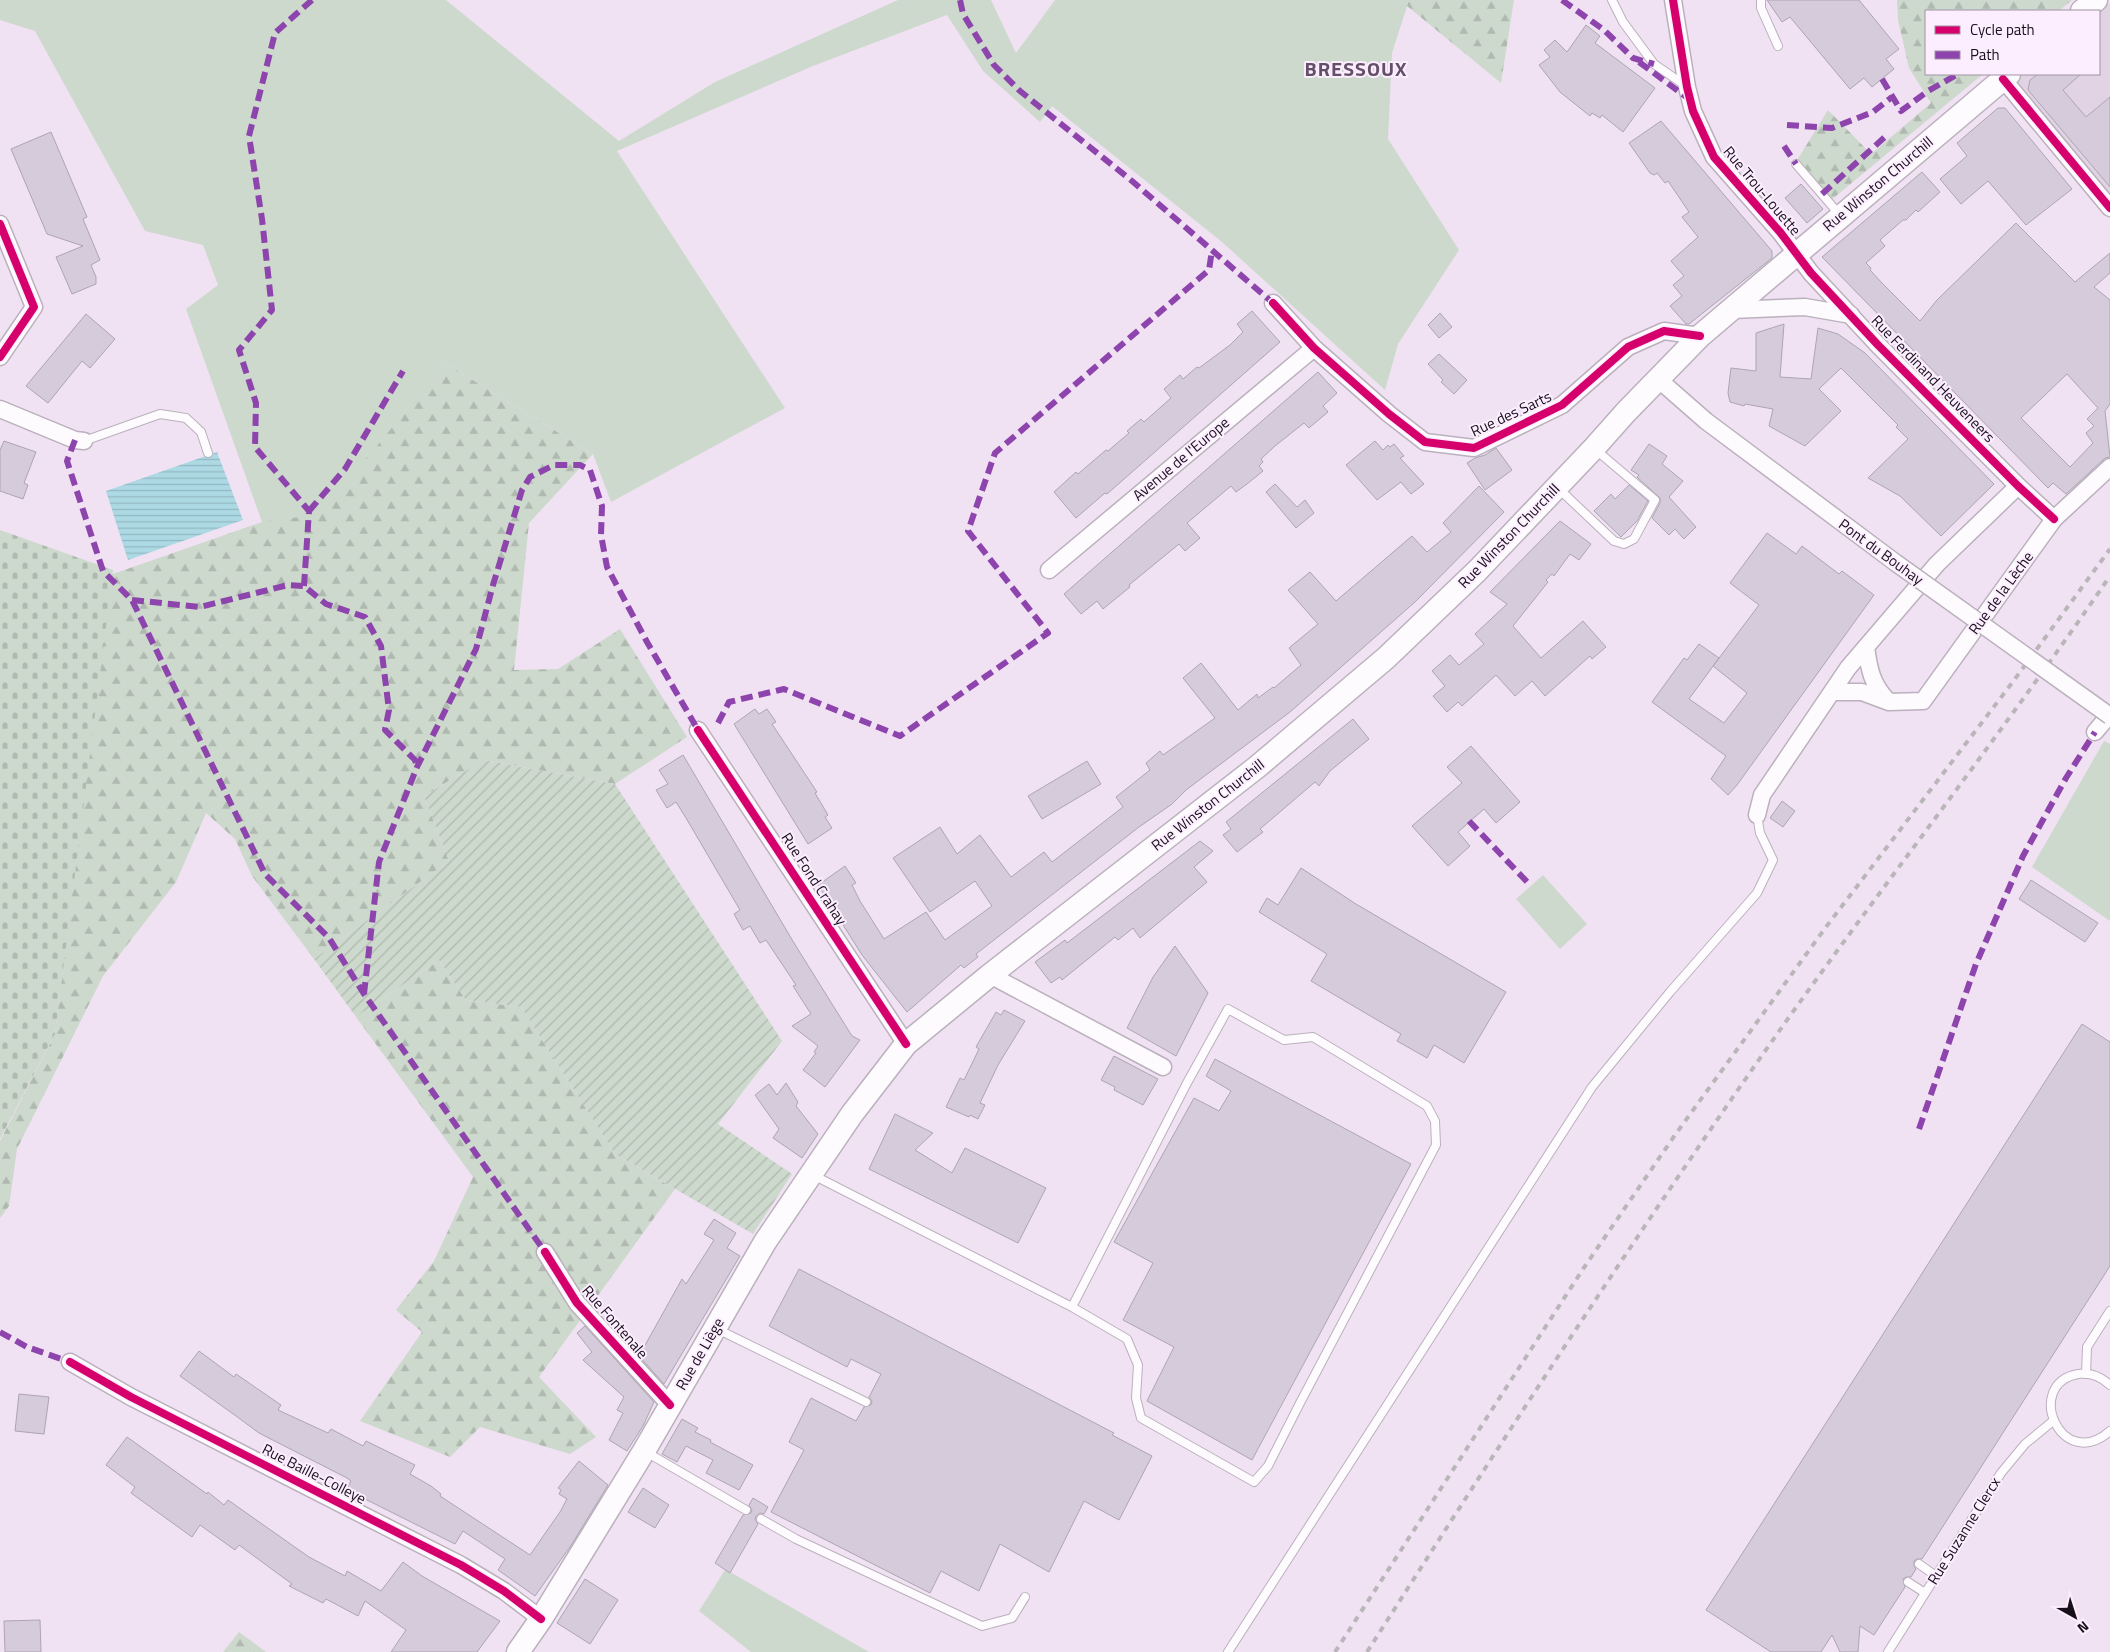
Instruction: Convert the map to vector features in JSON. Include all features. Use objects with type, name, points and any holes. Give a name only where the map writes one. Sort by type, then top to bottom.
[{"type":"main road","points":[[2083,10],[2096,0]]},
{"type":"main road","name":"Rue Winston Churchill","points":[[855,1110],[906,1044],[990,975],[1250,773],[1386,658],[1477,571],[1700,336],[2006,76]]},
{"type":"main road","name":"Rue de Liège","points":[[518,1652],[541,1619],[644,1451],[765,1242],[855,1110]]},
{"type":"street","name":"Rue Trou-Louette","points":[[1673,0],[1687,87],[1693,111],[1714,157],[1774,225],[1796,254]]},
{"type":"street","points":[[2006,76],[2110,208]]},
{"type":"street","points":[[0,224],[34,307],[0,357]]},
{"type":"street","name":"Rue Ferdinand Heuveneers","points":[[1796,254],[1811,273],[1878,345],[2018,486],[2054,519]]},
{"type":"street","name":"Rue des Sarts","points":[[1273,303],[1314,348],[1389,414],[1426,442],[1474,448],[1562,405],[1628,347],[1664,331],[1700,336]]},
{"type":"street","name":"Rue Ferdinand Heuveneers","points":[[1732,310],[1806,306],[1852,315]]},
{"type":"street","name":"Avenue de l'Europe","points":[[1049,570],[1314,348]]},
{"type":"street","name":"Pont du Bouhay","points":[[1658,379],[1706,421],[1754,455],[1767,468],[1896,563],[2110,715]]},
{"type":"street","points":[[0,409],[75,440],[84,440]]},
{"type":"street","name":"Rue de la Lèche","points":[[1833,692],[1862,692],[1889,702],[1923,701],[2054,519],[2110,467]]},
{"type":"street","points":[[1757,815],[1762,795],[1848,668],[1937,564],[2018,486]]},
{"type":"street","points":[[1866,647],[1871,677],[1879,692],[1889,702]]},
{"type":"street","points":[[2095,732],[2110,715]]},
{"type":"street","name":"Rue Fond Crahay","points":[[698,730],[906,1044]]},
{"type":"street","points":[[990,975],[1164,1068]]},
{"type":"street","name":"Rue Fontenale","points":[[545,1252],[577,1303],[670,1405]]},
{"type":"street","name":"Rue Baille-Colleye","points":[[70,1362],[118,1390],[460,1565],[504,1591],[541,1619]]},
{"type":"lane","points":[[1612,0],[1624,22],[1654,64],[1687,87]]},
{"type":"lane","points":[[1761,0],[1761,8],[1778,46]]},
{"type":"lane","points":[[1796,164],[1840,216]]},
{"type":"lane","points":[[84,440],[160,414],[186,418],[201,432],[208,453]]},
{"type":"lane","points":[[1556,486],[1614,541],[1624,544],[1634,539],[1655,500],[1594,448]]},
{"type":"lane","points":[[1228,1652],[1592,1086],[1670,992],[1757,893],[1773,860],[1760,833],[1757,815]]},
{"type":"lane","points":[[811,1174],[1072,1307],[1127,1339],[1138,1364],[1136,1398],[1140,1418],[1254,1482],[1268,1466],[1436,1146],[1435,1121],[1427,1106],[1313,1037],[1284,1040],[1228,1009],[1187,1084],[1072,1307]]},
{"type":"lane","points":[[2086,1374],[2087,1347],[2110,1311]]},
{"type":"lane","points":[[715,1328],[866,1402]]},
{"type":"lane","points":[[2110,1385],[2095,1375],[2076,1375],[2059,1385],[2051,1402],[2053,1421],[2058,1430],[2074,1441],[2094,1441],[2110,1431]]},
{"type":"lane","name":"Rue Suzanne Clercx","points":[[1888,1652],[2001,1473],[2025,1444],[2053,1421]]},
{"type":"lane","points":[[644,1451],[746,1510]]},
{"type":"lane","points":[[761,1519],[796,1539],[982,1626],[1012,1618],[1025,1597]]},
{"type":"lane","points":[[1919,1564],[1936,1576]]},
{"type":"lane","points":[[1908,1582],[1925,1593]]},
{"type":"shaded area","points":[[2110,3],[2110,193],[2014,82],[2023,75],[2100,75],[2100,11]]},
{"type":"green space","points":[[0,0],[446,0],[619,141],[715,82],[898,0],[991,0],[1016,53],[1055,0],[1409,0],[1392,53],[1388,139],[1459,250],[1398,344],[1385,390],[1222,242],[1052,106],[1040,122],[983,71],[947,15],[813,66],[617,151],[785,408],[611,502],[593,454],[445,363],[321,515],[262,522],[186,309],[218,285],[203,245],[145,231],[35,31],[0,20]]},
{"type":"green space","points":[[1409,0],[1514,0],[1501,83],[1407,6]]},
{"type":"green space","points":[[1897,0],[2072,0],[2060,10],[1925,10],[1925,75],[1982,75],[1830,201],[1796,162],[1828,110],[1871,154],[1931,103],[1909,68],[1898,20]]},
{"type":"green space","points":[[445,363],[593,454],[529,523],[514,670],[558,669],[620,629],[687,737],[615,784],[484,760],[424,796],[449,861],[314,959],[252,876],[235,839],[206,813],[176,882],[103,976],[17,1149],[9,1206],[0,1218],[0,1141],[55,1034],[110,575],[262,522],[321,514]]},
{"type":"green space","points":[[0,530],[113,570],[55,1034],[0,1139]]},
{"type":"green space","points":[[2104,741],[2110,744],[2110,921],[2032,867]]},
{"type":"green space","points":[[484,760],[615,784],[782,1041],[718,1124],[792,1174],[753,1234],[615,1154],[521,1007],[466,1000],[439,960],[356,1017],[314,959],[449,861],[424,796]]},
{"type":"green space","points":[[1543,875],[1587,924],[1560,949],[1516,899]]},
{"type":"green space","points":[[439,960],[466,1000],[521,1007],[615,1154],[675,1189],[539,1377],[596,1437],[570,1454],[480,1427],[450,1457],[360,1421],[422,1332],[396,1310],[434,1261],[473,1177],[356,1017]]},
{"type":"green space","points":[[725,1570],[869,1652],[751,1652],[699,1611]]},
{"type":"green space","points":[[239,1632],[266,1652],[223,1652]]},
{"type":"water","points":[[217,452],[243,520],[128,560],[106,491]]},
{"type":"building","points":[[1767,0],[1859,0],[1899,49],[1886,59],[1894,69],[1872,87],[1864,78],[1850,89],[1790,17],[1782,22]]},
{"type":"building","points":[[1586,25],[1600,36],[1595,43],[1655,88],[1623,132],[1602,115],[1600,118],[1592,113],[1590,116],[1560,92],[1539,65],[1550,57],[1544,50],[1555,40],[1567,52]]},
{"type":"building","points":[[2037,75],[2080,75],[2063,90],[2086,117],[2110,97],[2110,187],[2028,90],[2030,80]]},
{"type":"building","points":[[1998,108],[2005,108],[2072,189],[2026,225],[1988,181],[1961,204],[1940,179],[1967,156],[1957,143]]},
{"type":"building","points":[[1661,121],[1772,251],[1772,258],[1689,324],[1686,324],[1670,306],[1682,296],[1673,285],[1684,276],[1671,261],[1698,237],[1682,217],[1689,212],[1668,181],[1665,183],[1657,173],[1654,175],[1650,173],[1629,143]]},
{"type":"building","points":[[51,132],[87,217],[83,219],[100,260],[91,265],[96,277],[96,284],[72,294],[56,257],[83,246],[47,234],[11,149]]},
{"type":"building","points":[[1922,172],[1940,192],[1918,212],[1916,210],[1880,240],[1885,246],[1866,263],[1882,283],[1920,321],[1937,300],[2016,223],[2075,282],[2110,253],[2110,273],[2094,287],[2110,300],[2110,404],[2105,411],[2110,457],[2105,458],[2066,494],[2053,483],[2048,488],[1822,257]],"holes":[[[2067,374],[2098,408],[2087,419],[2094,426],[2086,433],[2093,443],[2070,467],[2021,418]]]},
{"type":"building","points":[[1801,184],[1823,209],[1807,223],[1785,198]]},
{"type":"building","points":[[1252,311],[1280,342],[1107,494],[1105,493],[1076,518],[1054,492],[1076,472],[1078,474],[1106,450],[1108,451],[1129,433],[1127,431],[1141,419],[1144,422],[1171,398],[1164,389],[1180,375],[1183,379],[1197,367],[1199,368],[1230,345],[1243,332],[1237,324]]},
{"type":"building","points":[[1440,313],[1452,327],[1439,338],[1428,325]]},
{"type":"building","points":[[86,314],[115,339],[90,368],[82,361],[48,403],[26,386]]},
{"type":"building","points":[[1784,324],[1780,377],[1811,379],[1818,328],[1838,334],[1865,353],[1994,484],[1941,536],[1900,496],[1868,478],[1908,439],[1896,427],[1898,425],[1841,368],[1819,389],[1841,411],[1805,446],[1769,426],[1773,409],[1745,404],[1744,406],[1730,402],[1728,393],[1731,368],[1756,371],[1756,333]]},
{"type":"building","points":[[1439,354],[1467,380],[1454,394],[1441,382],[1443,380],[1428,364]]},
{"type":"building","points":[[1318,372],[1337,393],[1323,406],[1328,412],[1309,428],[1304,423],[1275,446],[1261,459],[1263,462],[1259,466],[1263,471],[1247,484],[1236,492],[1231,486],[1187,523],[1200,538],[1185,551],[1179,544],[1103,609],[1097,601],[1081,614],[1064,594]]},
{"type":"building","points":[[4,441],[36,452],[24,483],[28,485],[23,499],[0,491],[0,450]]},
{"type":"building","points":[[1375,441],[1383,450],[1388,445],[1390,447],[1394,444],[1404,456],[1400,458],[1424,484],[1411,494],[1401,482],[1377,500],[1346,465]]},
{"type":"building","points":[[1649,444],[1667,456],[1662,464],[1683,481],[1669,497],[1696,527],[1684,539],[1675,529],[1669,535],[1652,518],[1660,503],[1660,498],[1637,477],[1639,475],[1631,470]]},
{"type":"building","points":[[1496,448],[1512,470],[1485,490],[1467,463]]},
{"type":"building","points":[[1275,484],[1297,507],[1305,500],[1314,513],[1296,528],[1266,492]]},
{"type":"building","points":[[1629,485],[1648,501],[1637,521],[1621,537],[1594,511],[1611,494],[1615,499]]},
{"type":"building","points":[[1479,486],[1504,512],[1415,602],[1290,712],[1186,790],[1172,804],[1139,827],[976,954],[978,957],[964,968],[961,965],[907,1012],[862,955],[818,885],[845,866],[856,883],[852,885],[860,901],[884,939],[926,912],[945,940],[992,906],[975,881],[930,912],[893,858],[940,827],[957,854],[980,835],[1011,877],[1044,852],[1052,862],[1123,807],[1116,797],[1150,770],[1146,763],[1160,751],[1163,755],[1215,718],[1183,678],[1201,663],[1238,710],[1257,694],[1258,698],[1274,688],[1301,665],[1289,648],[1318,624],[1288,590],[1310,572],[1336,601],[1412,536],[1427,552],[1451,532],[1443,523]]},
{"type":"building","points":[[1560,521],[1591,544],[1579,560],[1570,554],[1554,576],[1552,574],[1546,580],[1548,582],[1513,626],[1541,658],[1583,621],[1606,647],[1592,659],[1590,656],[1545,696],[1532,681],[1515,696],[1496,675],[1462,706],[1458,702],[1447,712],[1433,696],[1445,686],[1432,671],[1450,655],[1459,665],[1484,644],[1475,634],[1507,604],[1490,592]]},
{"type":"building","points":[[1767,533],[1796,554],[1802,546],[1839,574],[1842,571],[1874,595],[1728,795],[1711,779],[1726,756],[1652,702],[1684,658],[1687,660],[1699,644],[1719,658],[1759,605],[1730,583]],"holes":[[[1713,666],[1747,693],[1724,723],[1689,699]]]},
{"type":"building","points":[[755,709],[759,714],[767,709],[776,722],[772,724],[817,792],[815,793],[828,815],[825,817],[832,828],[808,844],[734,724]]},
{"type":"building","points":[[1353,719],[1369,739],[1330,771],[1319,786],[1315,782],[1260,829],[1263,832],[1237,852],[1223,835],[1231,829],[1226,822]]},
{"type":"building","points":[[1471,746],[1520,802],[1496,823],[1484,809],[1458,832],[1470,846],[1448,866],[1412,826],[1462,783],[1447,767]]},
{"type":"building","points":[[683,755],[794,943],[852,1036],[860,1040],[825,1087],[803,1070],[816,1053],[814,1052],[818,1046],[792,1026],[811,1014],[793,986],[796,985],[766,940],[760,943],[750,926],[743,930],[734,914],[740,910],[686,818],[676,802],[667,808],[656,790],[668,784],[659,770]]},
{"type":"building","points":[[1087,761],[1101,784],[1042,819],[1028,796]]},
{"type":"building","points":[[1782,801],[1795,811],[1783,827],[1770,818]]},
{"type":"building","points":[[1200,841],[1213,851],[1194,867],[1207,882],[1140,938],[1133,928],[1118,940],[1115,937],[1062,980],[1060,977],[1051,983],[1035,962],[1065,940],[1067,943]]},
{"type":"building","points":[[1301,868],[1356,904],[1506,992],[1464,1063],[1434,1045],[1427,1058],[1397,1041],[1401,1034],[1311,981],[1327,954],[1259,912],[1267,898],[1278,905]]},
{"type":"building","points":[[2031,880],[2098,923],[2085,942],[2019,899]]},
{"type":"building","points":[[1175,946],[1208,993],[1176,1056],[1127,1028],[1153,977]]},
{"type":"building","points":[[1004,1010],[1025,1021],[998,1065],[980,1103],[985,1105],[978,1119],[946,1107],[960,1078],[964,1080],[979,1049],[976,1047],[996,1012],[1001,1015]]},
{"type":"building","points":[[2082,1024],[2110,1042],[2110,1266],[1922,1559],[1914,1561],[1916,1569],[1911,1577],[1903,1579],[1905,1587],[1874,1635],[1860,1626],[1858,1652],[1840,1652],[1832,1635],[1821,1652],[1771,1652],[1706,1610]]},
{"type":"building","points":[[1114,1056],[1158,1079],[1143,1105],[1114,1090],[1115,1087],[1101,1080]]},
{"type":"building","points":[[1215,1059],[1411,1164],[1252,1460],[1147,1401],[1174,1347],[1123,1320],[1153,1263],[1114,1242],[1194,1098],[1219,1111],[1231,1091],[1206,1076]]},
{"type":"building","points":[[786,1083],[798,1102],[796,1106],[818,1134],[802,1158],[773,1138],[779,1129],[755,1095],[769,1084],[777,1095]]},
{"type":"building","points":[[895,1114],[933,1133],[915,1150],[952,1173],[965,1148],[1046,1188],[1018,1243],[869,1169]]},
{"type":"building","points":[[714,1219],[736,1233],[727,1248],[740,1256],[664,1384],[639,1356],[682,1279],[686,1284],[714,1240],[704,1234]]},
{"type":"building","points":[[799,1269],[1114,1433],[1112,1435],[1152,1456],[1119,1520],[1084,1501],[1049,1572],[1000,1544],[979,1591],[941,1571],[930,1593],[771,1512],[804,1450],[789,1442],[811,1398],[856,1421],[864,1407],[871,1405],[872,1401],[869,1397],[881,1374],[851,1359],[847,1367],[769,1326]]},
{"type":"building","points":[[585,1326],[654,1402],[643,1426],[627,1451],[609,1440],[623,1413],[617,1410],[624,1397],[583,1360],[592,1352],[577,1333]]},
{"type":"building","points":[[199,1351],[234,1377],[236,1374],[281,1405],[278,1410],[328,1433],[331,1429],[363,1446],[366,1441],[415,1465],[410,1474],[431,1486],[441,1494],[440,1496],[530,1555],[567,1499],[559,1494],[561,1490],[558,1488],[579,1461],[608,1485],[572,1544],[535,1596],[498,1570],[505,1559],[463,1531],[455,1544],[346,1490],[351,1481],[347,1478],[259,1433],[180,1376]]},
{"type":"building","points":[[19,1394],[49,1397],[44,1434],[15,1431]]},
{"type":"building","points":[[682,1419],[698,1428],[695,1432],[711,1440],[710,1442],[753,1465],[739,1490],[706,1473],[713,1460],[686,1446],[677,1462],[662,1454]]},
{"type":"building","points":[[127,1437],[224,1505],[228,1500],[309,1557],[345,1576],[347,1571],[381,1591],[403,1562],[422,1576],[500,1621],[477,1652],[391,1652],[406,1630],[365,1601],[358,1616],[326,1599],[323,1603],[289,1586],[292,1584],[239,1545],[235,1550],[200,1525],[192,1537],[131,1493],[135,1487],[106,1465]]},
{"type":"building","points":[[643,1488],[669,1505],[655,1528],[628,1512]]},
{"type":"building","points":[[753,1498],[768,1507],[764,1514],[760,1513],[756,1516],[755,1520],[758,1524],[730,1573],[715,1563],[743,1515],[751,1513],[752,1510],[749,1505]]},
{"type":"building","points":[[585,1579],[618,1600],[590,1644],[557,1623]]},
{"type":"building","points":[[40,1620],[41,1652],[5,1652],[4,1621]]},
{"type":"railway","points":[[1335,1652],[1583,1269],[1675,1135],[1826,927],[2012,683],[2110,549]]},
{"type":"railway","points":[[1367,1652],[1666,1194],[1812,985],[2069,635],[2110,576]]},
{"type":"marked path","points":[[304,586],[309,511],[255,447],[256,403],[239,350],[272,310],[262,219],[249,136],[275,33],[312,0]]},
{"type":"marked path","points":[[960,0],[963,14],[994,65],[1020,91],[1132,181],[1273,303]]},
{"type":"marked path","points":[[1562,0],[1604,30],[1633,58],[1654,64]]},
{"type":"marked path","points":[[1639,62],[1689,99]]},
{"type":"marked path","points":[[1882,79],[1901,111],[1928,91],[1956,75]]},
{"type":"marked path","points":[[1787,125],[1832,128],[1873,112],[1892,97]]},
{"type":"marked path","points":[[1822,194],[1886,136]]},
{"type":"marked path","points":[[1784,146],[1796,164]]},
{"type":"marked path","points":[[718,723],[729,702],[784,689],[900,736],[1048,633],[968,531],[995,453],[1209,270],[1212,250]]},
{"type":"marked path","points":[[309,511],[345,469],[403,371]]},
{"type":"marked path","points":[[75,440],[67,461],[103,571],[132,600],[265,874],[329,938],[364,994],[545,1252]]},
{"type":"marked path","points":[[364,994],[379,862],[417,767],[476,649],[522,490],[530,477],[554,465],[580,465],[590,470],[602,506],[601,535],[607,567],[647,642],[698,730]]},
{"type":"marked path","points":[[132,600],[200,607],[288,585],[304,586],[326,604],[365,617],[381,646],[389,710],[385,730],[415,760],[417,767]]},
{"type":"marked path","points":[[1919,1129],[1976,964],[2023,856],[2066,778],[2095,732]]},
{"type":"marked path","points":[[1469,821],[1531,886]]},
{"type":"marked path","points":[[0,1332],[27,1347],[70,1362]]},
{"type":"cycle path","points":[[1673,0],[1687,87],[1693,111],[1714,157],[1780,232],[1811,273],[1878,345],[2018,486],[2054,519]]},
{"type":"cycle path","points":[[2003,79],[2110,208]]},
{"type":"cycle path","points":[[0,224],[34,307],[0,357]]},
{"type":"cycle path","points":[[1273,303],[1314,348],[1389,414],[1425,442],[1474,448],[1562,405],[1628,347],[1664,331],[1700,336]]},
{"type":"cycle path","points":[[698,730],[906,1044]]},
{"type":"cycle path","points":[[545,1252],[577,1303],[670,1405]]},
{"type":"cycle path","points":[[70,1362],[131,1397],[461,1565],[504,1591],[541,1619]]},
{"type":"district","name":"BRESSOUX","points":[[1356,69]]}]
